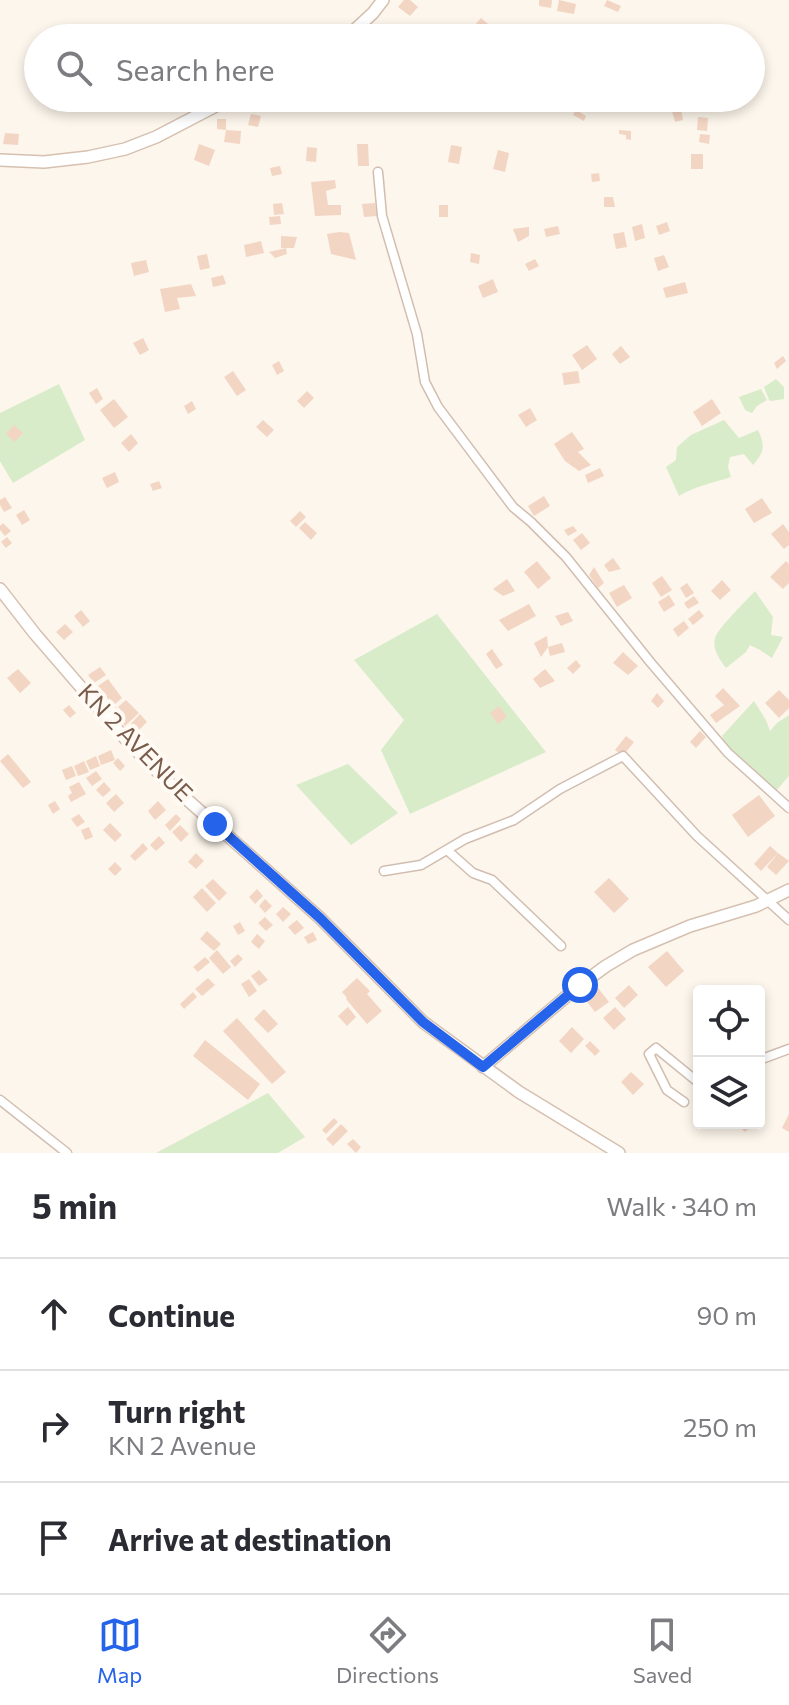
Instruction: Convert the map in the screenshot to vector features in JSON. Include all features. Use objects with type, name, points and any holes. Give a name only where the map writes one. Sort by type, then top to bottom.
[{"type":"main road","points":[[361,24],[383,0]]},
{"type":"main road","points":[[0,160],[44,162],[125,149],[204,112]]},
{"type":"main road","name":"KN 2 AVENUE","points":[[0,589],[129,743],[173,787],[320,918],[423,1022],[519,1092],[619,1153]]},
{"type":"main road","points":[[483,1067],[580,985],[633,950],[690,926],[756,906],[789,890]]},
{"type":"street","points":[[378,172],[382,216],[417,334],[425,382],[438,407],[513,507],[566,557],[717,741],[789,808]]},
{"type":"street","points":[[384,871],[421,865],[465,839],[514,820],[560,789],[623,756],[697,836],[789,920]]},
{"type":"street","points":[[447,850],[473,873],[492,880],[561,946]]},
{"type":"street","points":[[684,1102],[667,1090],[649,1054],[656,1048],[693,1078]]},
{"type":"street","points":[[765,1058],[789,1049]]},
{"type":"street","points":[[0,1100],[67,1153]]},
{"type":"green space","points":[[776,379],[784,387],[784,399],[771,401],[764,387]]},
{"type":"green space","points":[[59,384],[85,440],[13,483],[0,461],[0,413]]},
{"type":"green space","points":[[761,389],[767,400],[752,413],[745,410],[739,397]]},
{"type":"green space","points":[[724,420],[739,438],[758,430],[763,444],[760,456],[753,465],[744,454],[730,457],[728,467],[731,477],[679,496],[666,467],[676,460],[677,447],[691,435]]},
{"type":"green space","points":[[755,591],[773,617],[771,635],[783,637],[772,658],[750,645],[726,668],[716,650],[715,638]]},
{"type":"green space","points":[[437,614],[546,752],[410,814],[381,750],[404,720],[354,660]]},
{"type":"green space","points":[[754,701],[770,731],[789,715],[789,776],[775,792],[730,752],[722,736]]},
{"type":"green space","points":[[348,764],[398,813],[351,845],[296,785]]},
{"type":"green space","points":[[268,1093],[305,1137],[278,1153],[156,1153]]},
{"type":"building","points":[[404,0],[410,0],[418,7],[410,16],[398,7]]},
{"type":"building","points":[[539,0],[552,0],[551,8],[539,6]]},
{"type":"building","points":[[559,0],[576,4],[574,14],[557,11]]},
{"type":"building","points":[[607,0],[621,6],[618,12],[604,6]]},
{"type":"building","points":[[579,112],[586,116],[584,121],[573,115]]},
{"type":"building","points":[[672,112],[682,112],[683,120],[675,122]]},
{"type":"building","points":[[251,114],[261,116],[258,127],[248,125]]},
{"type":"building","points":[[698,117],[708,118],[707,131],[697,130]]},
{"type":"building","points":[[217,119],[226,119],[226,130],[217,129]]},
{"type":"building","points":[[226,130],[241,131],[240,144],[224,142]]},
{"type":"building","points":[[619,130],[631,131],[631,140],[619,134]]},
{"type":"building","points":[[5,133],[19,134],[18,145],[3,144]]},
{"type":"building","points":[[700,134],[710,135],[709,144],[699,142]]},
{"type":"building","points":[[199,144],[215,150],[209,166],[194,160]]},
{"type":"building","points":[[357,144],[368,144],[369,166],[358,166]]},
{"type":"building","points":[[451,145],[462,147],[459,164],[448,162]]},
{"type":"building","points":[[307,147],[317,148],[316,162],[306,161]]},
{"type":"building","points":[[498,150],[509,153],[505,172],[493,169]]},
{"type":"building","points":[[691,154],[703,154],[703,169],[691,169]]},
{"type":"building","points":[[280,166],[282,174],[272,176],[270,168]]},
{"type":"building","points":[[599,173],[600,181],[592,182],[591,174]]},
{"type":"building","points":[[335,180],[336,188],[326,191],[328,205],[341,205],[341,215],[315,216],[311,182]]},
{"type":"building","points":[[604,197],[613,197],[615,207],[604,207]]},
{"type":"building","points":[[282,203],[284,214],[274,215],[273,204]]},
{"type":"building","points":[[375,203],[377,216],[364,217],[362,204]]},
{"type":"building","points":[[439,205],[448,205],[448,217],[439,217]]},
{"type":"building","points":[[280,216],[281,224],[270,225],[269,217]]},
{"type":"building","points":[[667,222],[670,231],[659,235],[656,226]]},
{"type":"building","points":[[642,224],[645,238],[635,241],[632,227]]},
{"type":"building","points":[[558,226],[560,234],[546,237],[544,229]]},
{"type":"building","points":[[529,227],[529,236],[518,242],[513,229]]},
{"type":"building","points":[[624,232],[627,247],[616,249],[613,234]]},
{"type":"building","points":[[349,233],[356,260],[331,254],[327,234]]},
{"type":"building","points":[[281,236],[297,237],[294,248],[281,248]]},
{"type":"building","points":[[261,241],[264,253],[246,257],[244,245]]},
{"type":"building","points":[[286,248],[287,254],[275,258],[269,252]]},
{"type":"building","points":[[471,253],[480,255],[479,264],[470,262]]},
{"type":"building","points":[[207,254],[210,268],[200,270],[197,256]]},
{"type":"building","points":[[664,255],[669,267],[658,271],[654,258]]},
{"type":"building","points":[[535,259],[539,266],[529,271],[525,264]]},
{"type":"building","points":[[146,260],[149,272],[134,276],[131,263]]},
{"type":"building","points":[[223,275],[226,284],[213,287],[211,278]]},
{"type":"building","points":[[493,279],[498,292],[483,298],[478,286]]},
{"type":"building","points":[[685,282],[688,293],[666,298],[663,288]]},
{"type":"building","points":[[191,284],[196,296],[177,298],[180,309],[165,312],[160,289]]},
{"type":"building","points":[[143,338],[149,350],[140,355],[133,343]]},
{"type":"building","points":[[587,345],[597,359],[582,370],[572,355]]},
{"type":"building","points":[[621,346],[630,357],[620,364],[612,354]]},
{"type":"building","points":[[783,356],[786,361],[777,369],[774,363]]},
{"type":"building","points":[[279,361],[284,371],[277,375],[272,365]]},
{"type":"building","points":[[233,371],[246,390],[237,396],[224,377]]},
{"type":"building","points":[[578,371],[580,383],[564,385],[562,373]]},
{"type":"building","points":[[97,388],[103,399],[96,404],[89,393]]},
{"type":"building","points":[[307,391],[314,398],[304,408],[297,401]]},
{"type":"building","points":[[114,399],[128,417],[114,428],[100,410]]},
{"type":"building","points":[[712,399],[721,413],[702,426],[693,412]]},
{"type":"building","points":[[192,401],[196,409],[188,414],[184,406]]},
{"type":"building","points":[[530,408],[537,420],[526,427],[518,415]]},
{"type":"building","points":[[263,420],[274,430],[267,437],[256,427]]},
{"type":"building","points":[[14,425],[23,433],[15,442],[6,434]]},
{"type":"building","points":[[572,432],[584,449],[578,452],[591,465],[579,471],[565,461],[554,444]]},
{"type":"building","points":[[131,434],[138,443],[129,452],[121,443]]},
{"type":"building","points":[[600,468],[604,476],[588,483],[585,475]]},
{"type":"building","points":[[115,472],[119,482],[107,488],[102,478]]},
{"type":"building","points":[[159,481],[162,488],[153,491],[150,484]]},
{"type":"building","points":[[544,496],[550,506],[534,516],[528,506]]},
{"type":"building","points":[[5,497],[12,508],[4,512],[0,500]]},
{"type":"building","points":[[762,498],[772,513],[754,523],[745,509]]},
{"type":"building","points":[[24,510],[30,520],[22,525],[16,515]]},
{"type":"building","points":[[300,511],[306,517],[296,527],[290,521]]},
{"type":"building","points":[[305,522],[317,533],[311,540],[299,528]]},
{"type":"building","points":[[3,523],[11,531],[5,536],[0,530]]},
{"type":"building","points":[[783,524],[789,532],[789,545],[784,549],[771,534]]},
{"type":"building","points":[[573,526],[577,531],[568,536],[564,530]]},
{"type":"building","points":[[582,533],[590,543],[581,550],[573,540]]},
{"type":"building","points":[[7,537],[12,543],[6,548],[1,542]]},
{"type":"building","points":[[613,558],[621,569],[609,572],[604,565]]},
{"type":"building","points":[[537,561],[551,578],[538,589],[524,572]]},
{"type":"building","points":[[786,561],[789,564],[789,583],[783,589],[770,577]]},
{"type":"building","points":[[594,567],[604,583],[598,588],[589,575]]},
{"type":"building","points":[[662,576],[672,590],[661,597],[652,583]]},
{"type":"building","points":[[507,579],[515,591],[503,596],[493,589]]},
{"type":"building","points":[[722,580],[731,590],[720,600],[711,591]]},
{"type":"building","points":[[687,583],[694,593],[686,598],[680,588]]},
{"type":"building","points":[[624,585],[632,598],[617,607],[609,593]]},
{"type":"building","points":[[669,595],[675,605],[664,612],[658,602]]},
{"type":"building","points":[[694,596],[699,603],[688,609],[684,603]]},
{"type":"building","points":[[529,604],[536,616],[508,631],[499,620]]},
{"type":"building","points":[[81,610],[90,621],[83,627],[74,616]]},
{"type":"building","points":[[699,610],[704,616],[693,625],[688,619]]},
{"type":"building","points":[[568,612],[573,621],[561,626],[555,616]]},
{"type":"building","points":[[684,621],[689,628],[678,637],[673,629]]},
{"type":"building","points":[[65,624],[73,632],[64,640],[56,632]]},
{"type":"building","points":[[547,636],[548,647],[541,657],[534,643]]},
{"type":"building","points":[[562,643],[565,652],[550,656],[548,647]]},
{"type":"building","points":[[492,649],[503,665],[496,669],[486,654]]},
{"type":"building","points":[[623,652],[638,666],[628,675],[613,663]]},
{"type":"building","points":[[576,660],[581,666],[573,674],[567,668]]},
{"type":"building","points":[[100,667],[106,675],[94,683],[88,675]]},
{"type":"building","points":[[18,669],[31,683],[20,693],[7,678]]},
{"type":"building","points":[[545,669],[555,681],[540,688],[533,679]]},
{"type":"building","points":[[108,679],[122,698],[115,704],[98,686]]},
{"type":"building","points":[[723,688],[740,706],[716,723],[710,715],[724,705],[715,696]]},
{"type":"building","points":[[779,690],[789,700],[789,708],[779,718],[765,703]]},
{"type":"building","points":[[657,693],[664,701],[658,708],[651,701]]},
{"type":"building","points":[[126,700],[139,713],[125,726],[119,720],[125,714],[118,707]]},
{"type":"building","points":[[69,705],[76,713],[70,718],[63,710]]},
{"type":"building","points":[[499,706],[507,717],[498,724],[490,713]]},
{"type":"building","points":[[116,707],[123,714],[117,719],[110,712]]},
{"type":"building","points":[[140,714],[147,722],[134,735],[127,728]]},
{"type":"building","points":[[700,731],[706,737],[696,748],[690,742]]},
{"type":"building","points":[[626,736],[634,742],[623,756],[615,750]]},
{"type":"building","points":[[111,750],[115,760],[101,765],[98,756]]},
{"type":"building","points":[[8,754],[31,782],[23,788],[0,761]]},
{"type":"building","points":[[96,756],[100,766],[90,770],[86,761]]},
{"type":"building","points":[[118,758],[125,766],[120,771],[113,763]]},
{"type":"building","points":[[84,761],[89,772],[78,776],[74,766]]},
{"type":"building","points":[[72,766],[76,776],[66,780],[62,770]]},
{"type":"building","points":[[96,771],[102,779],[92,786],[86,778]]},
{"type":"building","points":[[79,782],[86,794],[71,802],[69,787]]},
{"type":"building","points":[[104,782],[111,790],[103,797],[96,790]]},
{"type":"building","points":[[116,794],[124,803],[114,812],[106,803]]},
{"type":"building","points":[[759,795],[775,816],[748,837],[732,815]]},
{"type":"building","points":[[55,801],[60,809],[53,814],[48,805]]},
{"type":"building","points":[[158,801],[166,810],[155,820],[148,811]]},
{"type":"building","points":[[79,814],[85,822],[77,827],[71,819]]},
{"type":"building","points":[[176,814],[181,819],[170,831],[165,825]]},
{"type":"building","points":[[110,823],[122,835],[115,842],[103,830]]},
{"type":"building","points":[[180,825],[189,834],[181,842],[172,832]]},
{"type":"building","points":[[89,827],[93,837],[85,840],[81,830]]},
{"type":"building","points":[[159,836],[165,843],[156,851],[150,845]]},
{"type":"building","points":[[143,843],[148,849],[135,861],[130,856]]},
{"type":"building","points":[[770,846],[778,853],[761,871],[754,864]]},
{"type":"building","points":[[196,853],[204,861],[196,869],[188,862]]},
{"type":"building","points":[[778,853],[789,861],[776,875],[767,867]]},
{"type":"building","points":[[115,862],[122,869],[115,876],[108,869]]},
{"type":"building","points":[[609,878],[629,899],[614,913],[594,892]]},
{"type":"building","points":[[213,879],[227,893],[219,901],[205,886]]},
{"type":"building","points":[[202,888],[216,903],[207,912],[193,897]]},
{"type":"building","points":[[257,889],[263,896],[255,904],[249,897]]},
{"type":"building","points":[[265,899],[272,906],[265,913],[259,906]]},
{"type":"building","points":[[283,907],[291,914],[283,922],[276,914]]},
{"type":"building","points":[[265,917],[273,925],[266,931],[258,923]]},
{"type":"building","points":[[297,920],[304,928],[295,935],[288,927]]},
{"type":"building","points":[[240,922],[245,931],[238,935],[233,926]]},
{"type":"building","points":[[207,931],[221,944],[214,951],[200,939]]},
{"type":"building","points":[[313,932],[317,940],[308,944],[304,937]]},
{"type":"building","points":[[257,934],[265,941],[259,949],[251,942]]},
{"type":"building","points":[[217,950],[231,967],[223,974],[209,958]]},
{"type":"building","points":[[667,951],[684,971],[666,987],[648,967]]},
{"type":"building","points":[[238,954],[243,959],[235,967],[230,961]]},
{"type":"building","points":[[205,957],[210,962],[198,972],[193,967]]},
{"type":"building","points":[[259,970],[268,980],[259,986],[251,976]]},
{"type":"building","points":[[208,978],[215,985],[202,996],[195,989]]},
{"type":"building","points":[[357,978],[370,991],[367,994],[382,1011],[367,1024],[342,992]]},
{"type":"building","points":[[249,979],[257,991],[249,997],[241,984]]},
{"type":"building","points":[[629,985],[638,995],[624,1008],[615,998]]},
{"type":"building","points":[[598,988],[609,1002],[595,1012],[584,998]]},
{"type":"building","points":[[193,992],[197,997],[184,1009],[180,1004]]},
{"type":"building","points":[[348,1007],[356,1017],[347,1026],[338,1016]]},
{"type":"building","points":[[615,1007],[626,1019],[614,1030],[603,1018]]},
{"type":"building","points":[[264,1009],[278,1024],[268,1033],[254,1019]]},
{"type":"building","points":[[237,1018],[286,1072],[272,1084],[223,1031]]},
{"type":"building","points":[[572,1027],[584,1039],[571,1053],[559,1041]]},
{"type":"building","points":[[205,1040],[260,1084],[248,1100],[193,1056]]},
{"type":"building","points":[[590,1041],[600,1051],[595,1056],[585,1046]]},
{"type":"building","points":[[631,1072],[644,1084],[633,1095],[621,1082]]},
{"type":"building","points":[[789,1114],[789,1132],[782,1128]]},
{"type":"building","points":[[334,1118],[338,1122],[326,1134],[322,1130]]},
{"type":"building","points":[[341,1124],[348,1131],[333,1146],[326,1139]]},
{"type":"building","points":[[353,1139],[361,1147],[356,1153],[347,1144]]},
{"type":"route","points":[[215,824],[320,918],[423,1022],[483,1067],[580,985]]}]
